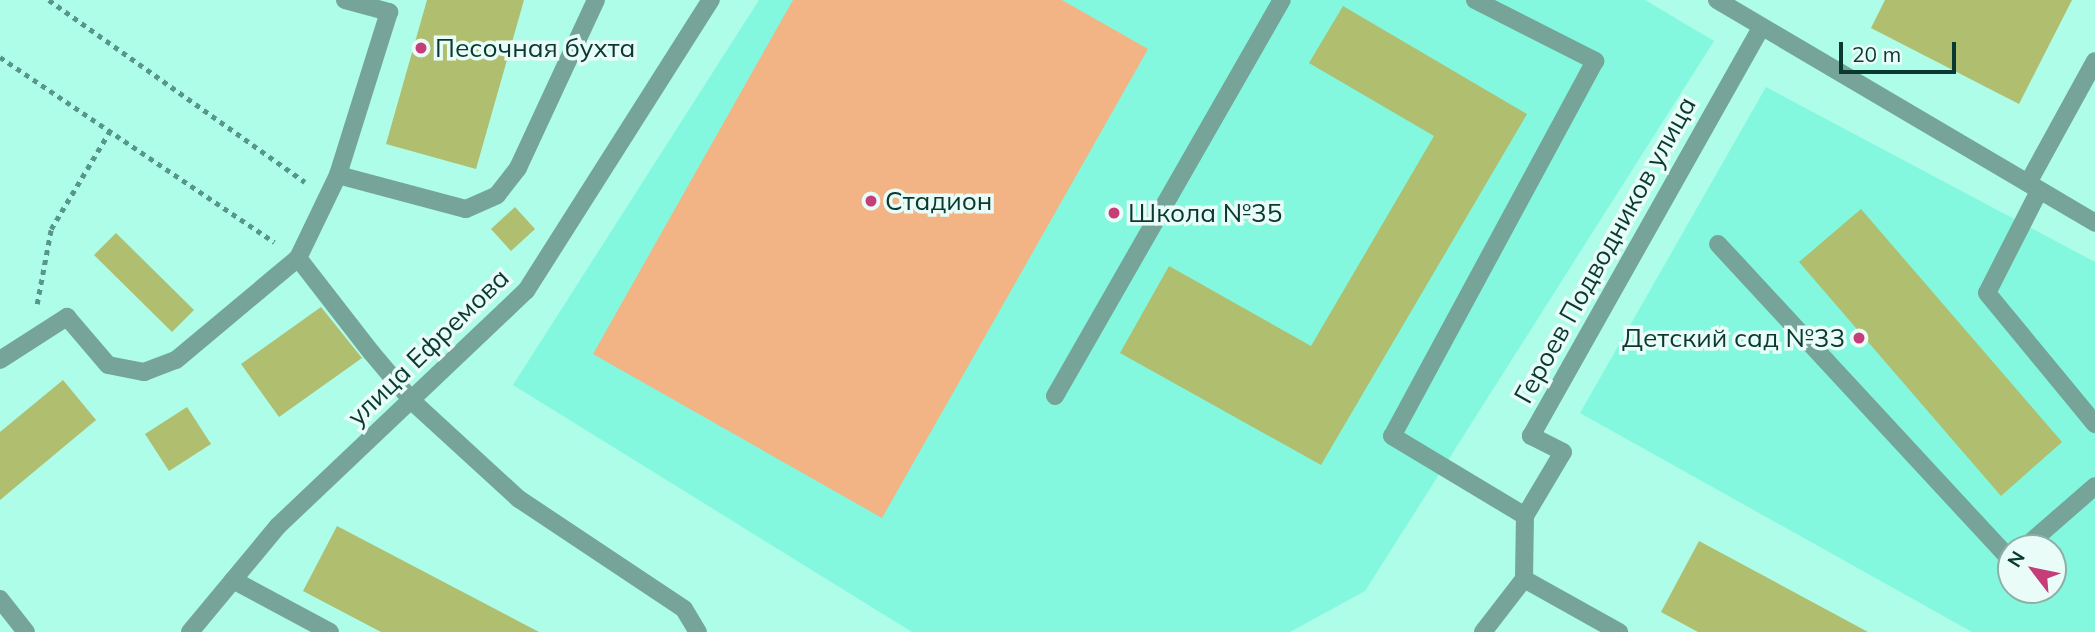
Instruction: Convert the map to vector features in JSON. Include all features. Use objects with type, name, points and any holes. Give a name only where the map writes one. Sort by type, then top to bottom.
[{"type":"street","points":[[0,360],[67,317],[108,365],[144,372],[176,360],[298,258],[338,175],[389,12],[345,0]]},
{"type":"street","points":[[338,175],[466,209],[497,195],[518,168],[596,0]]},
{"type":"street","name":"улица Ефремова","points":[[190,632],[278,526],[413,402],[526,292],[711,0]]},
{"type":"street","points":[[1055,396],[1282,0]]},
{"type":"street","points":[[1475,0],[1595,61],[1392,436],[1525,516],[1524,579],[1483,632]]},
{"type":"street","points":[[1717,0],[2095,223]]},
{"type":"street","name":"Героев Подводников улица","points":[[1525,516],[1563,453],[1531,436],[1761,27]]},
{"type":"street","points":[[2095,61],[2034,187],[1987,293],[2095,424]]},
{"type":"street","points":[[1718,244],[1997,545]]},
{"type":"street","points":[[298,258],[413,402],[519,499],[684,609],[698,632]]},
{"type":"street","points":[[2040,534],[2095,486]]},
{"type":"street","points":[[1524,579],[1619,632]]},
{"type":"street","points":[[233,580],[330,632]]},
{"type":"street","points":[[0,599],[26,632]]},
{"type":"path","points":[[49,0],[327,198]]},
{"type":"path","points":[[0,57],[298,258]]},
{"type":"path","points":[[52,327],[35,300],[51,229],[110,131]]},
{"type":"shaded area","name":"Школа №35","points":[[759,0],[1645,0],[1714,41],[1365,591],[1290,632],[912,632],[513,385]]},
{"type":"shaded area","name":"Стадион","points":[[793,0],[1062,0],[1148,49],[882,518],[593,354]]},
{"type":"shaded area","name":"Детский сад №33","points":[[1766,87],[2095,262],[2095,632],[1972,632],[1580,413]]},
{"type":"building","points":[[427,0],[524,0],[476,169],[386,144]]},
{"type":"building","points":[[1885,0],[2072,0],[2019,104],[1871,28]]},
{"type":"building","points":[[1343,6],[1527,114],[1321,465],[1120,353],[1169,266],[1311,346],[1434,136],[1309,63]]},
{"type":"building","points":[[515,207],[535,229],[511,251],[491,229]]},
{"type":"building","points":[[1861,209],[2062,442],[2001,496],[1799,262]]},
{"type":"building","points":[[116,233],[194,310],[172,332],[94,255]]},
{"type":"building","points":[[321,307],[362,358],[279,417],[241,364]]},
{"type":"building","points":[[63,380],[96,420],[0,500],[0,432]]},
{"type":"building","points":[[187,407],[211,444],[169,471],[145,434]]},
{"type":"building","points":[[337,526],[539,632],[381,632],[303,591]]},
{"type":"building","points":[[1699,541],[1868,632],[1698,632],[1661,612]]},
{"type":"place","name":"Песочная бухта","points":[[421,48]]},
{"type":"place","name":"Стадион","points":[[871,201]]},
{"type":"place","name":"Школа №35","points":[[1114,213]]},
{"type":"place","name":"Детский сад №33","points":[[1859,338]]}]
